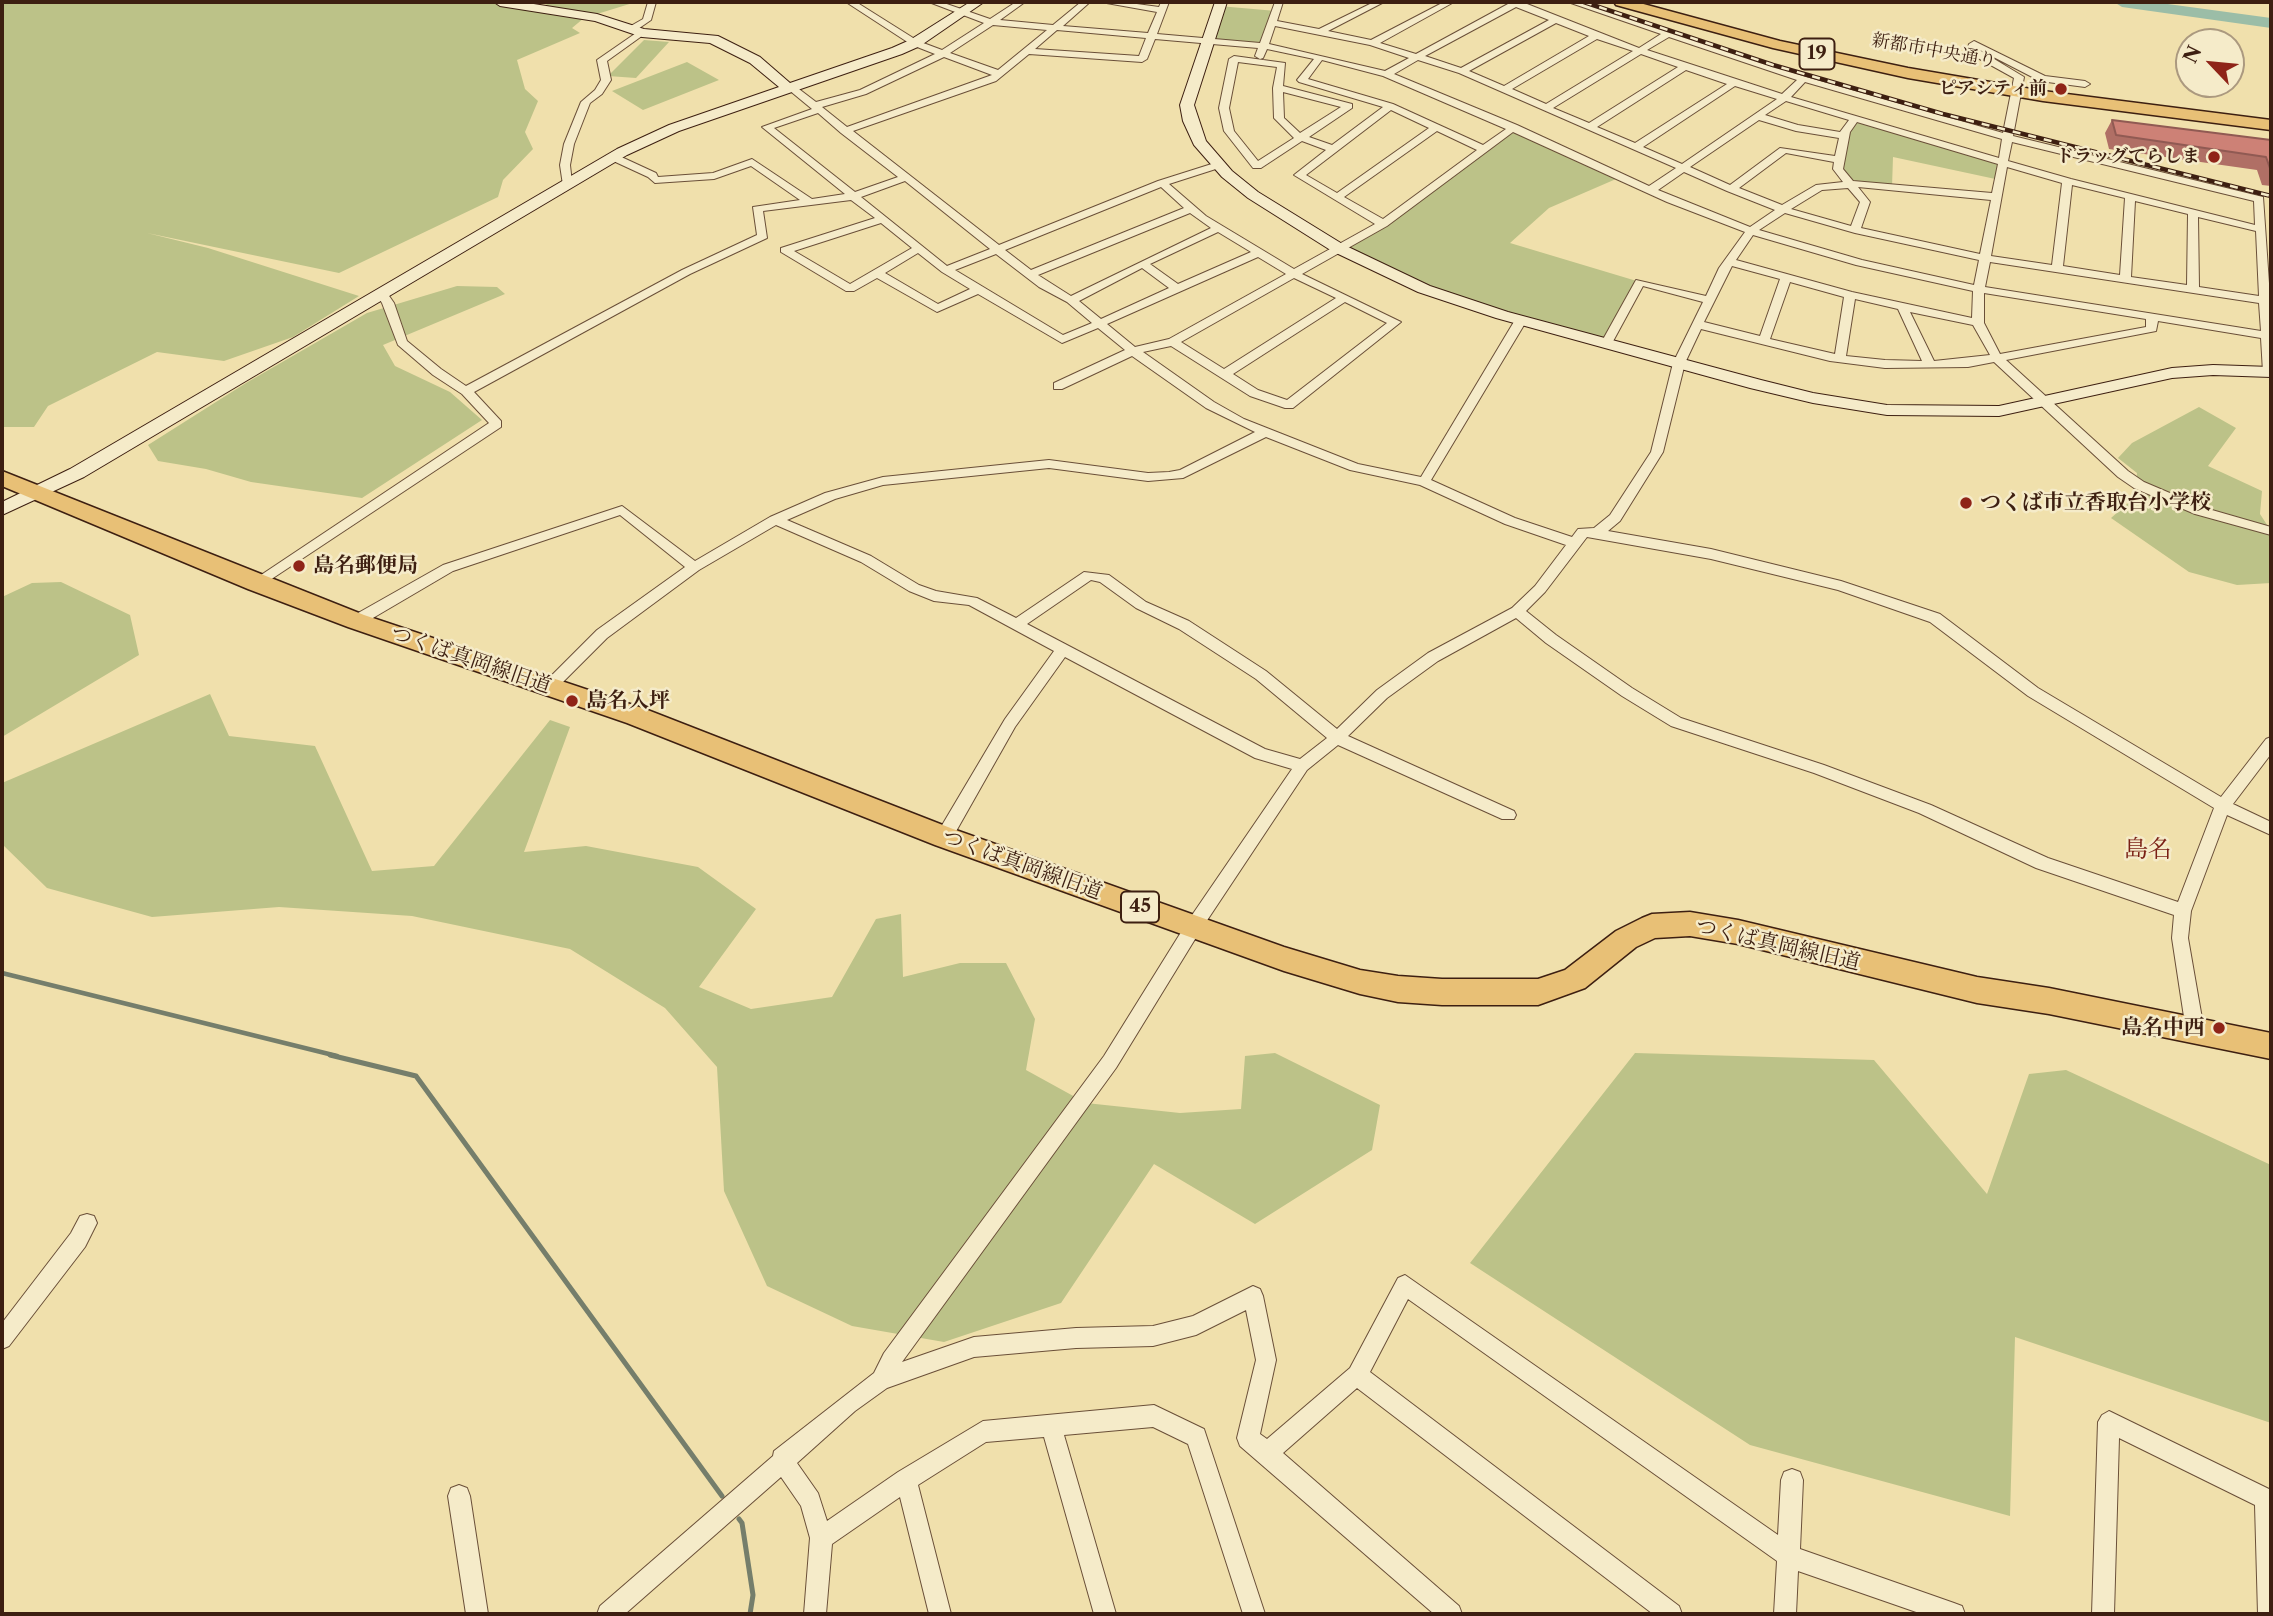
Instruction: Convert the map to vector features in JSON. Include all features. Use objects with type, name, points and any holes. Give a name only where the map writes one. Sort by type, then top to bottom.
[{"type":"main road","name":"新都市中央通り","points":[[1621,2],[1690,23],[1825,56],[2017,89],[2271,125]]},
{"type":"main road","name":"新都市中央通り","points":[[1636,2],[1827,51],[2017,89],[2271,118]]},
{"type":"main road","name":"つくば真岡線旧道","points":[[2,478],[256,583],[356,621],[550,686],[699,740],[944,837],[1284,959],[1360,982],[1398,989],[1538,992],[1575,979],[1626,939],[1652,926],[1690,924],[1738,932],[1950,984],[2271,1046]]},
{"type":"street","points":[[500,2],[540,5],[597,18],[637,31],[713,39],[755,60],[1043,285],[1071,300],[1133,351],[1210,405],[1240,422],[1354,467],[1424,482],[1510,521],[1574,543]]},
{"type":"street","points":[[566,183],[565,164],[569,144],[586,102],[598,92],[606,80],[602,60],[647,20],[652,2]]},
{"type":"street","points":[[850,2],[915,43],[999,74]]},
{"type":"street","points":[[933,2],[991,22],[1263,46],[1320,57],[1386,74],[1751,231],[1860,263],[1979,289],[2267,335]]},
{"type":"street","points":[[2,509],[39,493],[613,157],[674,128],[860,66],[915,43],[978,2]]},
{"type":"street","points":[[1021,2],[944,54],[863,92],[767,127],[946,270],[1062,340],[1180,290],[1260,252]]},
{"type":"street","points":[[844,131],[993,79],[1086,2]]},
{"type":"street","points":[[1027,51],[1142,59],[1163,6],[1105,2]]},
{"type":"street","points":[[1221,2],[1187,105],[1199,142],[1218,165],[1253,195],[1338,248],[1424,289],[1521,320],[1679,363],[1814,398],[1887,410],[1999,411],[2172,373],[2213,370],[2270,372],[2259,199],[2009,138],[1803,79],[1572,2]]},
{"type":"street","points":[[1258,62],[1279,2]]},
{"type":"street","points":[[1322,31],[1380,2]]},
{"type":"street","points":[[1372,43],[1450,2]]},
{"type":"street","points":[[1386,74],[1515,2],[1554,21],[1684,68],[2067,181],[2260,229]]},
{"type":"street","points":[[1462,71],[1554,21]]},
{"type":"street","points":[[1271,22],[1372,43],[1462,71],[1731,189],[1785,210],[1855,230],[1985,258],[2265,300]]},
{"type":"street","points":[[1546,108],[1667,35]]},
{"type":"street","points":[[1504,90],[1595,36]]},
{"type":"street","points":[[2085,84],[2043,79],[1974,44],[1972,52],[2019,77],[1979,289],[1978,323],[1997,358],[2123,474],[2139,485],[2200,511],[2271,531]]},
{"type":"street","points":[[1320,57],[1302,80],[1390,106],[1483,149]]},
{"type":"street","points":[[1278,88],[1349,106],[1303,137],[1257,166],[1229,131],[1224,108],[1234,59],[1282,65],[1278,88],[1279,118],[1293,134],[1303,137],[1333,149]]},
{"type":"street","points":[[1590,127],[1684,68]]},
{"type":"street","points":[[1651,190],[1784,98],[1803,79]]},
{"type":"street","points":[[1635,148],[1734,83]]},
{"type":"street","points":[[1384,224],[1298,175],[1390,106]]},
{"type":"street","points":[[1758,116],[1796,128],[1845,136]]},
{"type":"street","points":[[1854,119],[1845,132],[1838,169],[1865,202],[1855,230]]},
{"type":"street","points":[[1337,197],[1437,127]]},
{"type":"street","points":[[1058,386],[1133,351],[1172,342],[1384,224],[1514,127]]},
{"type":"street","points":[[1731,189],[1784,150],[1840,160]]},
{"type":"street","points":[[613,157],[652,175],[655,180],[714,176],[752,162],[810,202]]},
{"type":"street","points":[[946,270],[1162,183],[1218,165]]},
{"type":"street","points":[[466,391],[686,272],[763,236],[757,209],[855,196],[904,178]]},
{"type":"street","points":[[2057,269],[2067,181]]},
{"type":"street","points":[[1162,183],[1190,209],[1294,274],[1395,322],[1289,405],[1254,393],[1172,342]]},
{"type":"street","points":[[1597,533],[1615,518],[1657,452],[1679,363],[1708,300],[1751,231],[1821,187],[1849,184],[1996,197]]},
{"type":"street","points":[[2125,280],[2130,197]]},
{"type":"street","points":[[1031,274],[1190,209]]},
{"type":"street","points":[[2193,213],[2193,290]]},
{"type":"street","points":[[883,219],[785,250],[850,289],[919,248]]},
{"type":"street","points":[[1071,300],[1219,228]]},
{"type":"street","points":[[1730,261],[1850,295],[1978,323]]},
{"type":"street","points":[[1143,264],[1180,290]]},
{"type":"street","points":[[877,273],[937,309],[978,290]]},
{"type":"street","points":[[1764,340],[1786,277]]},
{"type":"street","points":[[1607,343],[1640,282],[1708,300]]},
{"type":"street","points":[[256,583],[497,424],[466,391],[437,372],[402,343],[388,303],[381,292]]},
{"type":"street","points":[[1840,358],[1850,295]]},
{"type":"street","points":[[1225,374],[1342,299]]},
{"type":"street","points":[[1902,306],[1930,365]]},
{"type":"street","points":[[1697,324],[1840,358],[1930,365],[1997,358],[2152,329],[2152,318]]},
{"type":"street","points":[[1424,482],[1521,320]]},
{"type":"street","points":[[550,686],[602,634],[694,567],[775,520],[866,485],[1049,464],[1147,477],[1169,476],[1183,474],[1266,432]]},
{"type":"street","points":[[356,621],[448,568],[622,510],[694,567]]},
{"type":"street","points":[[775,520],[866,559],[914,588],[934,596],[972,601],[1259,754],[1302,766]]},
{"type":"street","points":[[881,1380],[891,1360],[1110,1062],[1194,926],[1302,766],[1337,738],[1382,694],[1433,657],[1517,611],[1540,589],[1583,532],[1712,554],[1841,586],[1935,618],[2033,692],[2223,806],[2271,829]]},
{"type":"street","points":[[1017,624],[1089,575],[1104,578],[1141,605],[1184,625],[1261,675],[1337,738],[1508,815]]},
{"type":"street","points":[[1517,611],[1551,639],[1627,692],[1676,722],[1831,773],[1925,809],[2042,863],[2183,911]]},
{"type":"street","points":[[944,837],[1010,723],[1054,659],[1064,650]]},
{"type":"street","points":[[2195,1030],[2180,938],[2183,911],[2223,806],[2271,743]]},
{"type":"street","points":[[2,1339],[78,1240],[87,1223]]},
{"type":"street","points":[[1267,1453],[1357,1375],[1405,1284],[1789,1556],[1954,1614]]},
{"type":"street","points":[[607,1614],[782,1459],[881,1380],[974,1347],[1076,1338],[1153,1336],[1196,1325],[1253,1296],[1266,1360],[1248,1438],[1451,1614]]},
{"type":"street","points":[[1357,1375],[1671,1614]]},
{"type":"street","points":[[821,1538],[983,1432],[1154,1416],[1196,1437],[1254,1614]]},
{"type":"street","points":[[2103,1614],[2109,1422],[2269,1500],[2269,1614]]},
{"type":"street","points":[[1051,1426],[1105,1614]]},
{"type":"street","points":[[782,1459],[810,1501],[821,1538],[815,1614]]},
{"type":"street","points":[[906,1480],[940,1614]]},
{"type":"street","points":[[1785,1614],[1792,1480]]},
{"type":"street","points":[[459,1496],[477,1614]]},
{"type":"green space","points":[[2,2],[489,2],[534,11],[551,2],[636,2],[584,18],[572,28],[580,33],[517,60],[525,89],[538,101],[525,132],[533,149],[503,180],[498,197],[339,273],[147,233],[208,248],[359,296],[293,337],[224,361],[157,352],[48,406],[34,427],[2,427]]},
{"type":"green space","points":[[1219,6],[1276,11],[1263,46],[1206,42]]},
{"type":"green space","points":[[644,40],[669,42],[636,78],[608,76]]},
{"type":"green space","points":[[687,62],[719,80],[643,110],[612,91]]},
{"type":"green space","points":[[1854,119],[2004,162],[2000,180],[1893,157],[1892,187],[1849,184],[1838,169]]},
{"type":"green space","points":[[1514,127],[1623,176],[1549,208],[1510,243],[1640,282],[1607,343],[1424,289],[1338,248],[1384,224]]},
{"type":"green space","points":[[457,286],[497,287],[505,294],[383,345],[395,366],[450,392],[482,420],[362,498],[251,482],[206,469],[158,461],[148,445],[246,383],[367,313]]},
{"type":"green space","points":[[2199,407],[2236,428],[2208,466],[2262,491],[2260,514],[2271,531],[2271,583],[2237,585],[2189,572],[2111,518],[2135,497],[2137,473],[2118,458],[2132,443]]},
{"type":"green space","points":[[61,582],[130,615],[139,655],[2,737],[2,597],[32,583]]},
{"type":"green space","points":[[210,694],[229,736],[315,746],[372,871],[434,866],[550,720],[570,727],[524,852],[586,846],[698,867],[756,909],[699,987],[751,1009],[832,997],[876,919],[901,914],[903,977],[960,963],[1006,963],[1035,1019],[1026,1070],[1086,1103],[1180,1113],[1241,1109],[1245,1056],[1275,1053],[1380,1105],[1372,1150],[1255,1224],[1154,1164],[1061,1303],[944,1342],[852,1326],[767,1286],[724,1191],[717,1067],[665,1008],[570,949],[412,916],[279,907],[152,917],[47,888],[2,844],[2,783]]},
{"type":"green space","points":[[1635,1053],[1874,1060],[1987,1194],[2029,1074],[2066,1070],[2271,1165],[2271,1423],[2015,1337],[2010,1516],[1750,1445],[1470,1263]]},
{"type":"building","points":[[2112,120],[2271,140],[2271,171],[2266,157],[2116,135]]},
{"type":"waterway","points":[[2122,2],[2271,23]]},
{"type":"waterway","points":[[2,973],[337,1056]]},
{"type":"waterway","points":[[330,1055],[416,1076],[722,1496]]},
{"type":"waterway","points":[[739,1519],[742,1523],[753,1595],[750,1614]]},
{"type":"railway","points":[[1584,2],[1773,65],[1943,114],[2271,196]]},
{"type":"place","name":"ピアシティ前","points":[[2061,89]]},
{"type":"place","name":"ドラッグてらしま","points":[[2214,157]]},
{"type":"place","name":"つくば市立香取台小学校","points":[[1966,503]]},
{"type":"place","name":"島名郵便局","points":[[299,566]]},
{"type":"place","name":"島名入坪","points":[[572,701]]},
{"type":"place","name":"島名中西","points":[[2219,1028]]},
{"type":"district","name":"島名","points":[[2148,850]]}]
